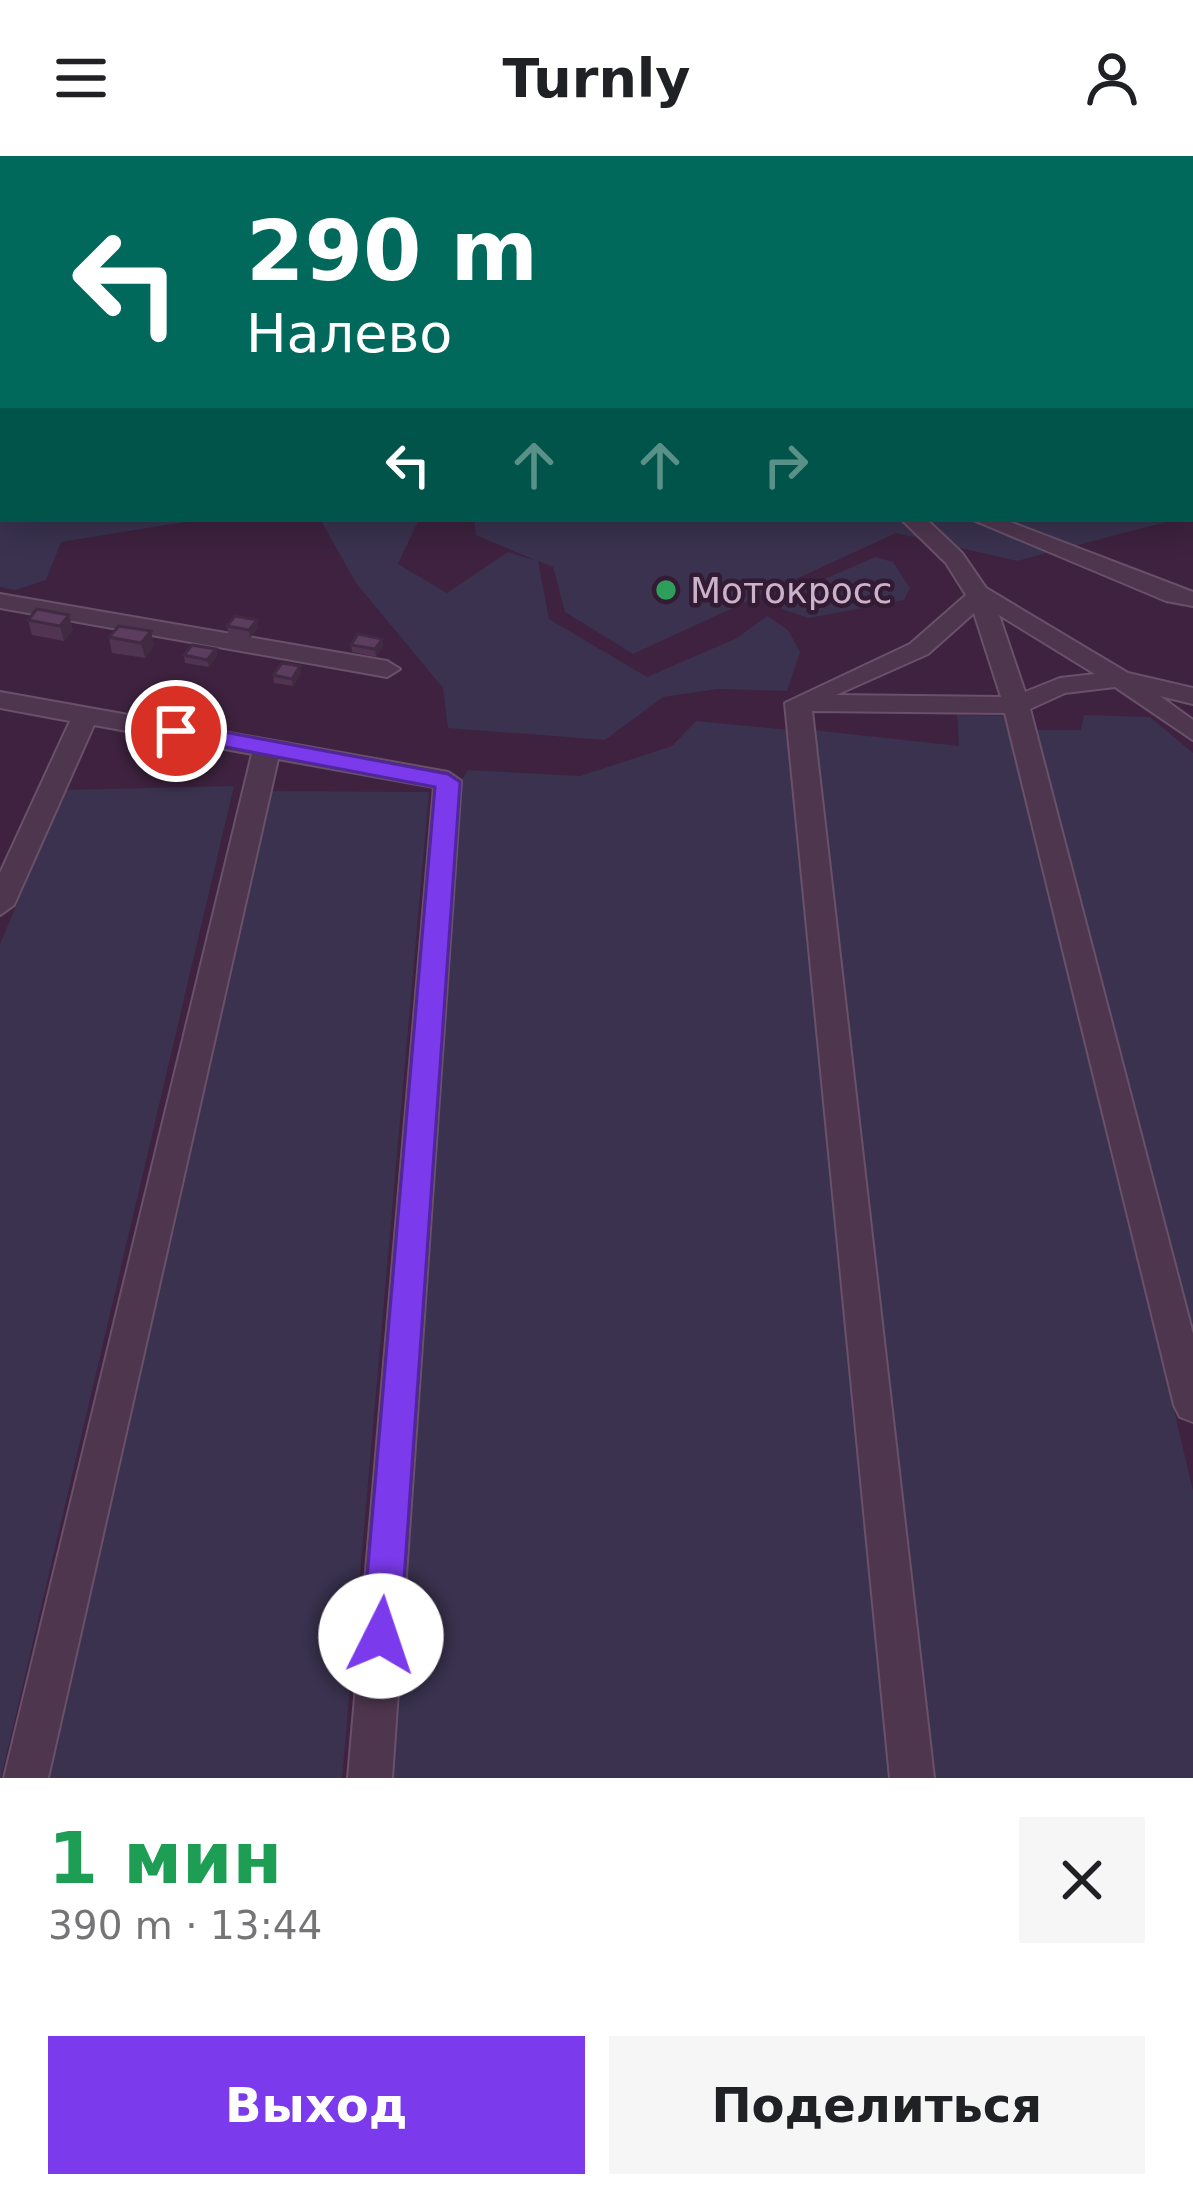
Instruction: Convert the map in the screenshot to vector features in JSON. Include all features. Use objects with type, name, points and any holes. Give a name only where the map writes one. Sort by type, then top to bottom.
[{"type":"street","points":[[916,522],[944,541],[981,595],[1016,705],[1193,1405]]},
{"type":"street","points":[[989,522],[1174,596],[1193,598]]},
{"type":"street","points":[[981,595],[1120,679],[1193,732]]},
{"type":"street","points":[[798,703],[920,650],[981,595]]},
{"type":"street","points":[[0,601],[387,669]]},
{"type":"street","points":[[798,703],[1016,705],[1060,686],[1120,679],[1193,696]]},
{"type":"street","points":[[0,700],[448,782],[370,1778]]},
{"type":"street","points":[[798,703],[912,1778]]},
{"type":"street","points":[[0,905],[86,714]]},
{"type":"street","points":[[26,1778],[267,747]]},
{"type":"shaded area","points":[[0,522],[184,522],[61,542],[46,580],[15,590],[0,587]]},
{"type":"shaded area","points":[[322,522],[418,522],[398,564],[447,593],[508,552],[537,561],[476,535],[474,522],[1166,522],[1017,561],[896,533],[633,654],[565,612],[553,567],[538,561],[549,619],[647,677],[737,638],[767,616],[788,630],[800,652],[787,691],[718,689],[663,697],[605,740],[448,728],[443,688],[356,583]]},
{"type":"shaded area","points":[[875,557],[893,562],[910,588],[904,600],[809,618],[782,609],[781,598]]},
{"type":"shaded area","points":[[957,715],[1006,716],[1027,779],[1193,1491],[1193,1778],[931,1778],[813,730],[959,746]]},
{"type":"shaded area","points":[[1084,715],[1150,717],[1193,753],[1193,1360],[1036,730],[1081,730]]},
{"type":"shaded area","points":[[696,721],[790,730],[895,1778],[370,1778],[459,784],[468,770],[580,776],[672,746]]},
{"type":"shaded area","points":[[234,786],[0,1778],[0,944],[65,790]]},
{"type":"shaded area","points":[[258,791],[429,792],[342,1778],[33,1778]]},
{"type":"building","points":[[37,609],[69,615],[60,626],[28,620]]},
{"type":"building","points":[[235,616],[257,620],[249,630],[227,626]]},
{"type":"building","points":[[119,626],[151,631],[141,643],[109,637]]},
{"type":"building","points":[[358,634],[382,639],[375,649],[351,645]]},
{"type":"building","points":[[192,645],[216,649],[207,660],[184,655]]},
{"type":"building","points":[[282,663],[300,666],[292,679],[273,675]]},
{"type":"place","name":"Мотокросс","points":[[666,590]]},
{"type":"route","points":[[176,731],[448,782],[381,1636]]}]
